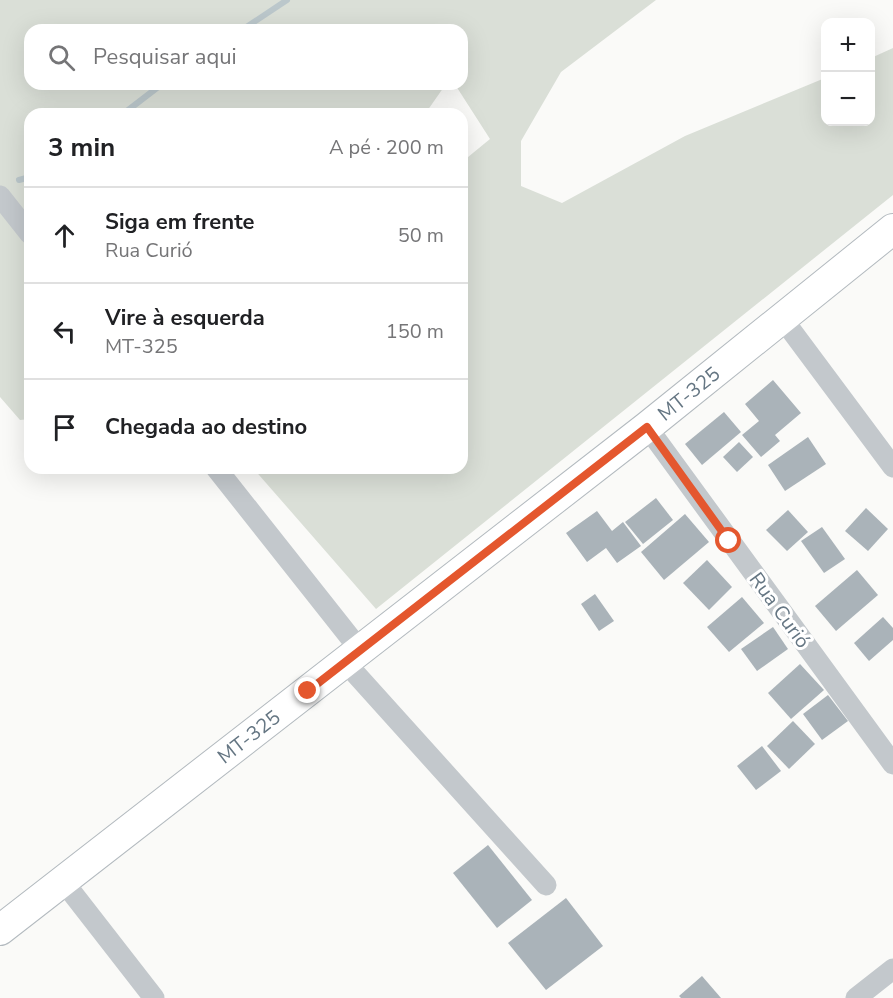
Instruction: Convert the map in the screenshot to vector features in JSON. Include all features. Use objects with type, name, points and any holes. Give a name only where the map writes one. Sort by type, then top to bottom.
[{"type":"main road","name":"MT-325","points":[[0,930],[647,427],[893,229]]},
{"type":"street","points":[[0,196],[24,226]]},
{"type":"street","points":[[782,318],[893,467]]},
{"type":"street","name":"Rua Curió","points":[[647,427],[893,764]]},
{"type":"street","points":[[220,474],[353,656],[546,885]]},
{"type":"street","points":[[63,881],[154,998]]},
{"type":"street","points":[[856,998],[893,969]]},
{"type":"shaded area","points":[[0,0],[656,0],[561,72],[521,141],[521,186],[562,203],[685,136],[821,80],[821,126],[875,126],[875,56],[893,48],[893,195],[376,609],[258,474],[468,474],[468,157],[490,139],[459,90],[468,90],[468,24],[24,24],[24,90],[442,90],[429,108],[24,108],[24,420],[20,420],[0,397]]},
{"type":"building","points":[[773,380],[801,413],[775,435],[780,441],[761,457],[742,435],[759,421],[745,404]]},
{"type":"building","points":[[724,412],[741,432],[702,465],[685,444]]},
{"type":"building","points":[[808,437],[826,464],[785,491],[768,465]]},
{"type":"building","points":[[739,442],[753,457],[737,472],[723,457]]},
{"type":"building","points":[[656,498],[673,520],[643,544],[625,522]]},
{"type":"building","points":[[866,508],[888,529],[868,551],[845,531]]},
{"type":"building","points":[[788,510],[808,532],[787,551],[766,530]]},
{"type":"building","points":[[597,511],[612,531],[623,522],[641,546],[617,563],[606,548],[587,562],[566,533]]},
{"type":"building","points":[[685,514],[709,542],[664,580],[641,552]]},
{"type":"building","points":[[822,527],[845,559],[824,573],[801,541]]},
{"type":"building","points":[[707,560],[732,587],[709,610],[683,583]]},
{"type":"building","points":[[857,570],[878,595],[836,631],[815,606]]},
{"type":"building","points":[[595,594],[614,621],[599,631],[581,604]]},
{"type":"building","points":[[742,597],[764,623],[729,652],[707,627]]},
{"type":"building","points":[[883,617],[893,628],[893,640],[869,661],[854,643]]},
{"type":"building","points":[[773,627],[788,649],[757,671],[741,649]]},
{"type":"building","points":[[800,664],[824,690],[791,719],[768,693]]},
{"type":"building","points":[[828,695],[848,721],[822,740],[803,714]]},
{"type":"building","points":[[793,721],[815,744],[789,769],[767,746]]},
{"type":"building","points":[[762,746],[781,771],[756,790],[737,766]]},
{"type":"building","points":[[488,845],[532,900],[497,928],[453,873]]},
{"type":"building","points":[[566,898],[603,946],[546,990],[508,943]]},
{"type":"building","points":[[702,976],[721,998],[681,998],[679,996]]},
{"type":"waterway","points":[[251,24],[287,0]]},
{"type":"waterway","points":[[131,108],[154,90]]},
{"type":"waterway","points":[[19,180],[24,179]]},
{"type":"route","points":[[308,691],[647,427],[729,541]]}]
